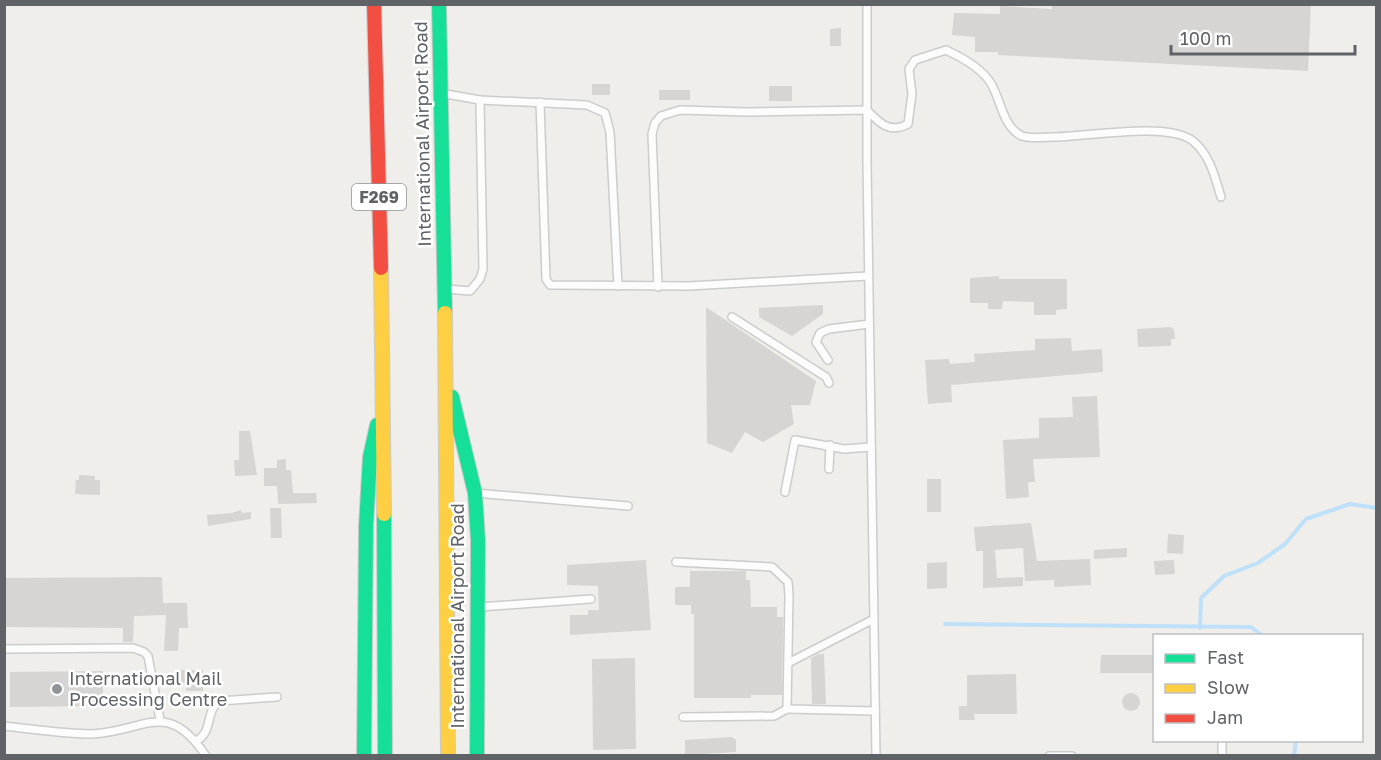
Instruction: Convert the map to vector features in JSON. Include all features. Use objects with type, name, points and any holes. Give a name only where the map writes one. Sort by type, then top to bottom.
[{"type":"main road","name":"F269","points":[[374,4],[384,390],[385,756]]},
{"type":"main road","name":"International Airport Road","points":[[439,4],[446,371],[448,756]]},
{"type":"main road","name":"International Airport Road","points":[[446,371],[476,493],[477,756]]},
{"type":"main road","points":[[364,756],[366,526],[370,457],[384,390]]},
{"type":"lane","points":[[867,4],[872,620],[876,756]]},
{"type":"lane","points":[[658,287],[652,134],[661,116],[680,110],[746,112],[867,110],[878,122],[890,129],[900,129],[908,124],[912,94],[909,69],[915,60],[946,50],[980,71],[990,82],[1011,128],[1023,137],[1069,137],[1125,131],[1168,132],[1192,140],[1212,165],[1221,197]]},
{"type":"lane","points":[[440,93],[480,100],[587,105],[605,113],[609,121],[618,286]]},
{"type":"lane","points":[[445,289],[470,291],[480,279],[483,269],[480,100]]},
{"type":"lane","points":[[540,102],[546,279],[550,285],[658,287],[868,276]]},
{"type":"lane","points":[[732,316],[826,377],[829,383]]},
{"type":"lane","points":[[828,360],[816,342],[820,333],[829,329],[869,324]]},
{"type":"lane","points":[[785,492],[795,440],[844,449],[871,447]]},
{"type":"lane","points":[[829,469],[830,445]]},
{"type":"lane","points":[[476,493],[628,506]]},
{"type":"lane","points":[[676,562],[772,567],[782,573],[788,582],[789,595],[787,709]]},
{"type":"lane","points":[[477,607],[591,599]]},
{"type":"lane","points":[[788,663],[872,620]]},
{"type":"lane","points":[[4,649],[133,648],[144,652],[148,657],[160,720]]},
{"type":"lane","points":[[196,741],[203,738],[213,707],[219,702],[277,697]]},
{"type":"lane","points":[[682,717],[774,716],[787,709],[875,711]]},
{"type":"lane","points":[[4,726],[93,734],[160,720],[182,728],[196,741],[206,756]]},
{"type":"lane","points":[[1049,756],[1072,756]]},
{"type":"building","points":[[1052,4],[1311,4],[1308,71],[998,55],[998,52],[975,52],[975,37],[952,35],[954,13],[1000,14],[1000,6],[1052,9]]},
{"type":"building","points":[[841,28],[841,46],[830,46],[830,29]]},
{"type":"building","points":[[592,84],[610,84],[610,95],[592,95]]},
{"type":"building","points":[[769,86],[792,86],[792,101],[769,101]]},
{"type":"building","points":[[659,90],[690,90],[690,100],[659,100]]},
{"type":"building","points":[[999,276],[999,279],[1067,279],[1067,309],[1056,310],[1056,315],[1034,315],[1034,302],[1003,301],[1002,309],[988,309],[988,303],[970,303],[970,278]]},
{"type":"building","points":[[823,305],[823,314],[792,336],[759,317],[759,308]]},
{"type":"building","points":[[706,307],[816,381],[810,405],[791,405],[794,424],[763,442],[745,432],[732,453],[707,443]]},
{"type":"building","points":[[1170,327],[1174,329],[1175,339],[1171,339],[1171,346],[1138,347],[1137,329]]},
{"type":"building","points":[[1071,338],[1072,351],[1102,349],[1103,372],[951,385],[952,402],[928,404],[925,360],[949,359],[950,364],[975,362],[974,354],[1035,350],[1035,339]]},
{"type":"building","points":[[1097,396],[1100,457],[1033,459],[1035,482],[1028,482],[1029,497],[1006,499],[1003,440],[1039,438],[1039,418],[1073,417],[1072,397]]},
{"type":"building","points":[[239,431],[250,431],[257,475],[235,476],[234,460],[239,460]]},
{"type":"building","points":[[286,459],[286,470],[291,470],[293,493],[316,493],[317,503],[278,504],[277,486],[264,486],[264,468],[277,468],[277,460]]},
{"type":"building","points":[[79,475],[95,476],[95,480],[100,480],[100,495],[75,494],[76,480],[79,480]]},
{"type":"building","points":[[927,479],[941,479],[941,512],[927,512]]},
{"type":"building","points":[[270,508],[281,508],[282,538],[271,538]]},
{"type":"building","points":[[241,510],[242,513],[251,512],[251,519],[208,526],[207,515]]},
{"type":"building","points":[[1031,523],[1037,561],[1090,559],[1091,585],[1054,587],[1054,580],[1025,581],[1023,548],[995,550],[997,578],[1023,577],[1023,586],[983,588],[983,551],[976,551],[974,527]]},
{"type":"building","points":[[1168,534],[1184,535],[1183,554],[1167,553]]},
{"type":"building","points":[[1127,548],[1127,557],[1094,559],[1094,550]]},
{"type":"building","points":[[646,560],[651,630],[570,635],[570,615],[588,615],[588,610],[599,610],[598,586],[567,585],[567,565]]},
{"type":"building","points":[[1174,560],[1175,574],[1155,575],[1154,561]]},
{"type":"building","points":[[947,562],[947,588],[927,589],[927,563]]},
{"type":"building","points":[[690,571],[746,571],[746,580],[750,580],[751,607],[777,607],[777,617],[783,617],[782,695],[751,695],[751,698],[694,698],[694,614],[691,614],[691,605],[675,605],[675,587],[690,587]]},
{"type":"building","points":[[162,577],[163,603],[187,603],[188,628],[179,628],[178,651],[164,651],[166,615],[134,616],[133,642],[123,642],[123,628],[4,627],[4,578]]},
{"type":"building","points":[[824,654],[826,704],[812,704],[811,658]]},
{"type":"building","points":[[1101,655],[1153,655],[1153,673],[1100,673]]},
{"type":"building","points":[[635,658],[636,749],[593,750],[592,659]]},
{"type":"building","points":[[178,670],[203,670],[203,691],[186,691],[186,683],[178,683]]},
{"type":"building","name":"International Mail Processing Centre","points":[[103,671],[103,706],[10,707],[10,672]]},
{"type":"building","points":[[1016,674],[1017,714],[974,714],[975,720],[959,720],[959,706],[967,706],[967,675]]},
{"type":"building","points":[[1127,693],[1135,693],[1140,698],[1138,709],[1127,711],[1122,706],[1122,698]]},
{"type":"building","points":[[732,737],[736,740],[736,752],[685,755],[685,740]]},
{"type":"waterway","points":[[1200,628],[1201,598],[1224,576],[1258,563],[1285,544],[1306,519],[1350,504],[1376,508]]},
{"type":"waterway","points":[[945,624],[1251,627],[1260,634]]},
{"type":"waterway","points":[[1294,756],[1296,742]]},
{"type":"traffic: fast","points":[[439,4],[445,313]]},
{"type":"traffic: fast","points":[[452,397],[475,493],[478,540],[477,756]]},
{"type":"traffic: fast","points":[[364,756],[366,526],[370,457],[377,425]]},
{"type":"traffic: fast","points":[[384,514],[385,756]]},
{"type":"traffic: slow","points":[[381,268],[384,514]]},
{"type":"traffic: slow","points":[[445,313],[448,756]]},
{"type":"traffic: jam","points":[[374,4],[381,268]]},
{"type":"place","name":"International Mail Processing Centre","points":[[57,689]]}]
